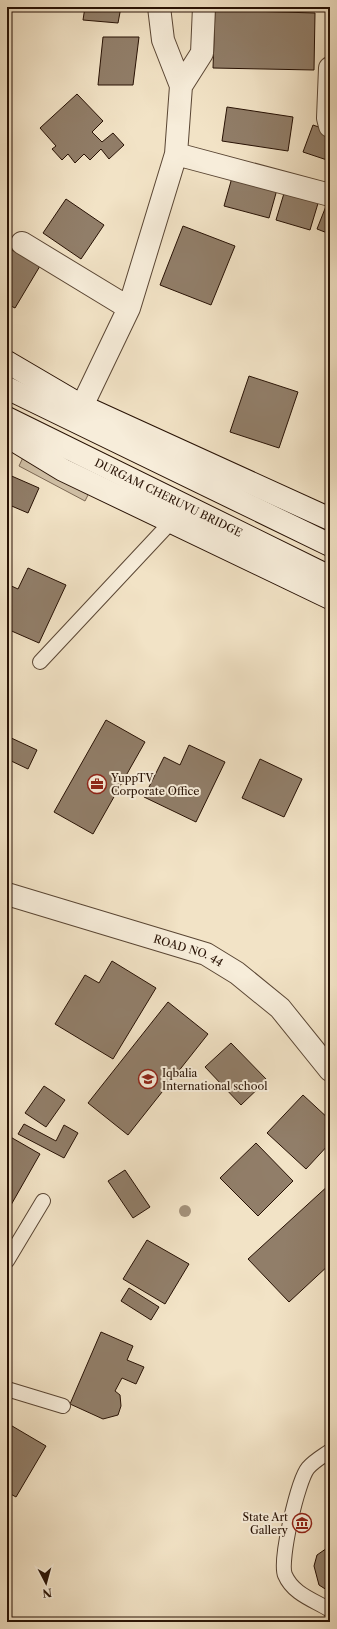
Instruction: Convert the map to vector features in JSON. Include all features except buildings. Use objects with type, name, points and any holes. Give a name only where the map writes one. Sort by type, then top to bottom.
[{"type":"main road","points":[[82,406],[129,308],[176,154],[181,86],[163,40],[159,7]]},
{"type":"main road","points":[[181,86],[202,53],[204,7]]},
{"type":"main road","points":[[330,68],[328,118],[330,126]]},
{"type":"main road","points":[[176,154],[330,195]]},
{"type":"main road","points":[[22,243],[129,308]]},
{"type":"main road","points":[[7,362],[82,406],[330,519]]},
{"type":"main road","points":[[7,388],[330,545]]},
{"type":"main road","name":"DURGAM CHERUVU BRIDGE","points":[[7,418],[328,589]]},
{"type":"main road","points":[[7,436],[62,470],[171,522],[328,589]]},
{"type":"main road","name":"ROAD NO. 44","points":[[7,894],[206,954],[237,973],[280,1008],[330,1070]]},
{"type":"lane","points":[[40,662],[171,522]]},
{"type":"lane","points":[[7,1261],[43,1201]]},
{"type":"lane","points":[[7,1389],[63,1406]]},
{"type":"lane","points":[[330,1451],[308,1469],[294,1506],[285,1550],[284,1574],[295,1591],[330,1610]]},
{"type":"shaded area","points":[[34,434],[102,467],[85,501],[19,466]]},
{"type":"place","name":"YuppTV Corporate Office","points":[[97,784]]},
{"type":"place","name":"Iqbalia International school","points":[[148,1079]]},
{"type":"place","name":"State Art Gallery","points":[[302,1523]]}]
